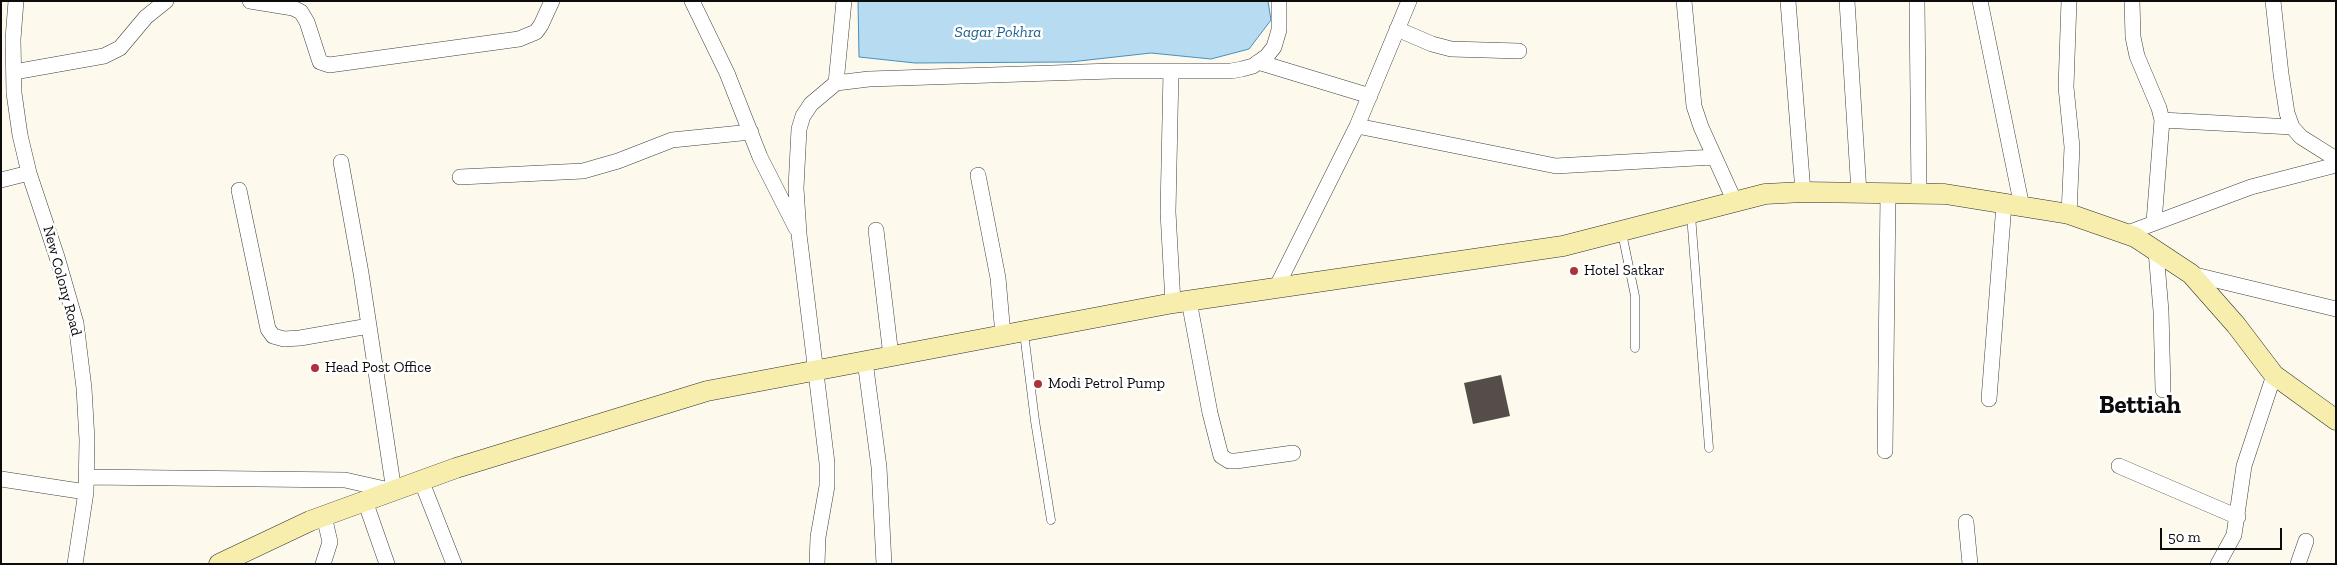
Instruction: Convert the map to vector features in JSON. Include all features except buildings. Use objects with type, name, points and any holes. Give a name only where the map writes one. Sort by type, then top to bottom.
[{"type":"street","name":"New Colony Road","points":[[16,1],[14,72],[8,92],[29,173],[57,257],[76,323],[84,388],[86,484],[75,564]]},
{"type":"street","points":[[14,72],[104,56],[120,48],[146,17],[166,1]]},
{"type":"street","points":[[250,1],[293,8],[301,12],[307,22],[320,62],[329,65],[519,40],[536,32],[542,25],[552,1]]},
{"type":"street","points":[[692,1],[727,73],[760,156],[799,234]]},
{"type":"street","points":[[836,83],[844,1]]},
{"type":"street","points":[[817,564],[818,537],[827,478],[799,234],[796,188],[799,129],[803,116],[811,104],[836,83],[869,78],[1230,71],[1258,62],[1274,48],[1279,30],[1279,1]]},
{"type":"street","points":[[1276,288],[1357,126],[1409,1]]},
{"type":"street","points":[[1684,1],[1694,106],[1735,202]]},
{"type":"street","points":[[1788,1],[1803,192]]},
{"type":"street","points":[[1847,1],[1859,192]]},
{"type":"street","points":[[1917,1],[1918,194]]},
{"type":"street","points":[[1980,1],[2013,205],[1989,399]]},
{"type":"street","points":[[2069,1],[2066,87],[2072,147],[2069,214]]},
{"type":"street","points":[[2132,1],[2132,37],[2137,56],[2159,108],[2162,120],[2154,222]]},
{"type":"street","points":[[2273,1],[2281,74],[2287,113],[2292,127],[2301,137],[2336,159]]},
{"type":"street","points":[[1397,29],[1432,44],[1451,49],[1519,51]]},
{"type":"street","points":[[1258,62],[1370,96]]},
{"type":"street","points":[[1171,71],[1168,212],[1181,302],[1221,456],[1229,461],[1236,461],[1293,454]]},
{"type":"street","points":[[2162,120],[2292,127]]},
{"type":"street","points":[[1357,126],[1556,166],[1714,156]]},
{"type":"street","points":[[460,177],[561,174],[583,171],[618,161],[672,140],[751,132]]},
{"type":"street","points":[[341,162],[394,490]]},
{"type":"street","points":[[2125,234],[2251,188],[2336,165]]},
{"type":"street","points":[[1,180],[29,173]]},
{"type":"street","points":[[978,175],[998,278],[1003,335]]},
{"type":"street","points":[[238,190],[268,329],[274,336],[284,339],[300,338],[369,326]]},
{"type":"street","points":[[220,564],[324,516],[421,480],[707,391],[1181,302],[1563,246],[1765,194],[1859,192],[1945,194],[2069,214],[2135,237],[2191,274],[2236,325],[2274,375],[2336,420]]},
{"type":"street","points":[[1885,451],[1888,193]]},
{"type":"street","points":[[876,230],[891,356]]},
{"type":"street","points":[[2156,251],[2161,311],[2163,390]]},
{"type":"street","points":[[2191,274],[2336,309]]},
{"type":"street","points":[[865,361],[879,467],[884,564]]},
{"type":"street","points":[[2218,564],[2234,535],[2244,466],[2274,375]]},
{"type":"street","points":[[2119,466],[2238,517]]},
{"type":"street","points":[[1,479],[86,484],[345,480],[394,490]]},
{"type":"street","points":[[421,480],[454,564]]},
{"type":"street","points":[[365,501],[387,564]]},
{"type":"street","points":[[323,564],[330,542],[324,516]]},
{"type":"street","points":[[1966,522],[1970,564]]},
{"type":"street","points":[[2298,564],[2306,542]]},
{"type":"lane","points":[[1691,213],[1709,448]]},
{"type":"lane","points":[[1622,231],[1635,296],[1634,348]]},
{"type":"lane","points":[[1024,331],[1035,421],[1052,520]]},
{"type":"water","name":"Sagar Pokhra","points":[[858,1],[1268,1],[1271,20],[1249,49],[1211,59],[1151,53],[1070,62],[915,63],[859,57]]},
{"type":"place","name":"Hotel Satkar","points":[[1574,271]]},
{"type":"place","name":"Head Post Office","points":[[315,368]]},
{"type":"place","name":"Modi Petrol Pump","points":[[1038,384]]},
{"type":"district","name":"Bettiah","points":[[2140,406]]}]
